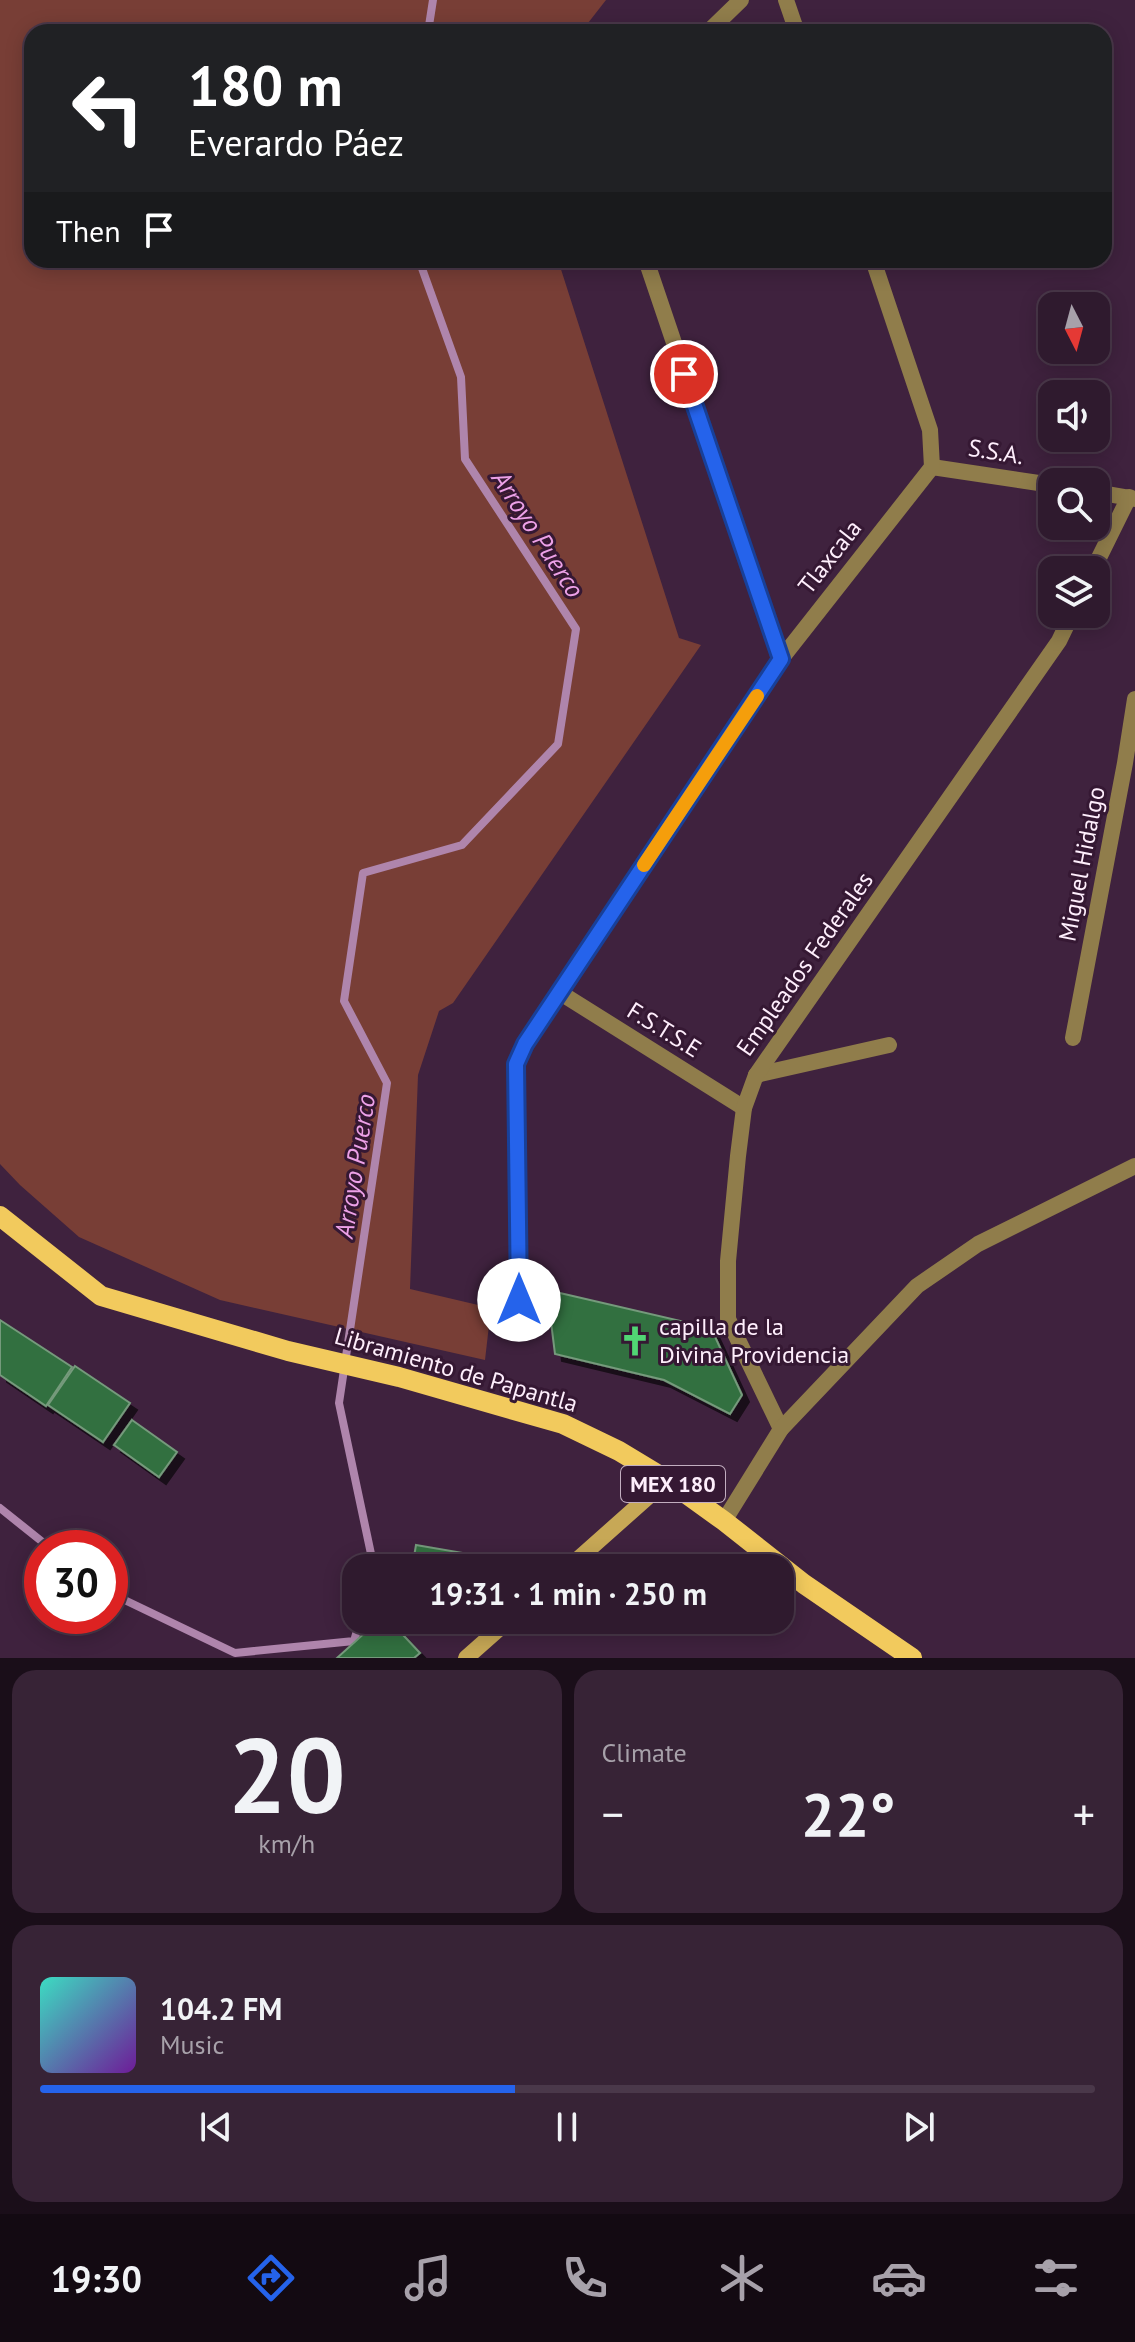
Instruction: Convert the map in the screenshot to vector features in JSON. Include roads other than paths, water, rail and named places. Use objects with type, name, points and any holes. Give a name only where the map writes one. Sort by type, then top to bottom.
[{"type":"main road","name":"Libramiento de Papantla","points":[[0,1216],[101,1296],[288,1351],[399,1377],[563,1424],[619,1451],[667,1480],[804,1584],[912,1658]]},
{"type":"main road","points":[[584,1554],[667,1480]]},
{"type":"main road","points":[[466,1658],[493,1634]]},
{"type":"street","points":[[716,24],[741,0]]},
{"type":"street","points":[[786,0],[794,24]]},
{"type":"street","points":[[649,268],[781,659]]},
{"type":"street","points":[[876,268],[930,430],[932,467]]},
{"type":"street","name":"Tlaxcala","points":[[519,1300],[516,1064],[525,1044],[781,659],[932,467]]},
{"type":"street","name":"S.S.A.","points":[[932,467],[1038,483]]},
{"type":"street","points":[[1101,556],[1132,498],[1110,494]]},
{"type":"street","name":"Empleados Federales","points":[[781,1429],[728,1319],[728,1261],[744,1108],[756,1075],[1065,628]]},
{"type":"street","name":"Miguel Hidalgo","points":[[1073,1038],[1135,699]]},
{"type":"street","name":"F.S.T.S.E","points":[[559,992],[744,1108]]},
{"type":"street","points":[[756,1075],[889,1045]]},
{"type":"street","points":[[724,1521],[781,1429],[917,1286],[978,1244],[1135,1166]]},
{"type":"waterway","name":"Arroyo Puerco","points":[[429,24],[433,0]]},
{"type":"waterway","name":"Arroyo Puerco","points":[[371,1554],[339,1403],[387,1083],[344,1001],[363,873],[462,845],[558,744],[576,629],[465,459],[461,377],[422,268]]},
{"type":"waterway","name":"Arroyo Puerco","points":[[0,1508],[28,1530]]},
{"type":"waterway","name":"Arroyo Puerco","points":[[128,1602],[235,1653],[354,1641],[356,1634]]},
{"type":"place","name":"capilla de la Divina Providencia","points":[[635,1341]]}]
